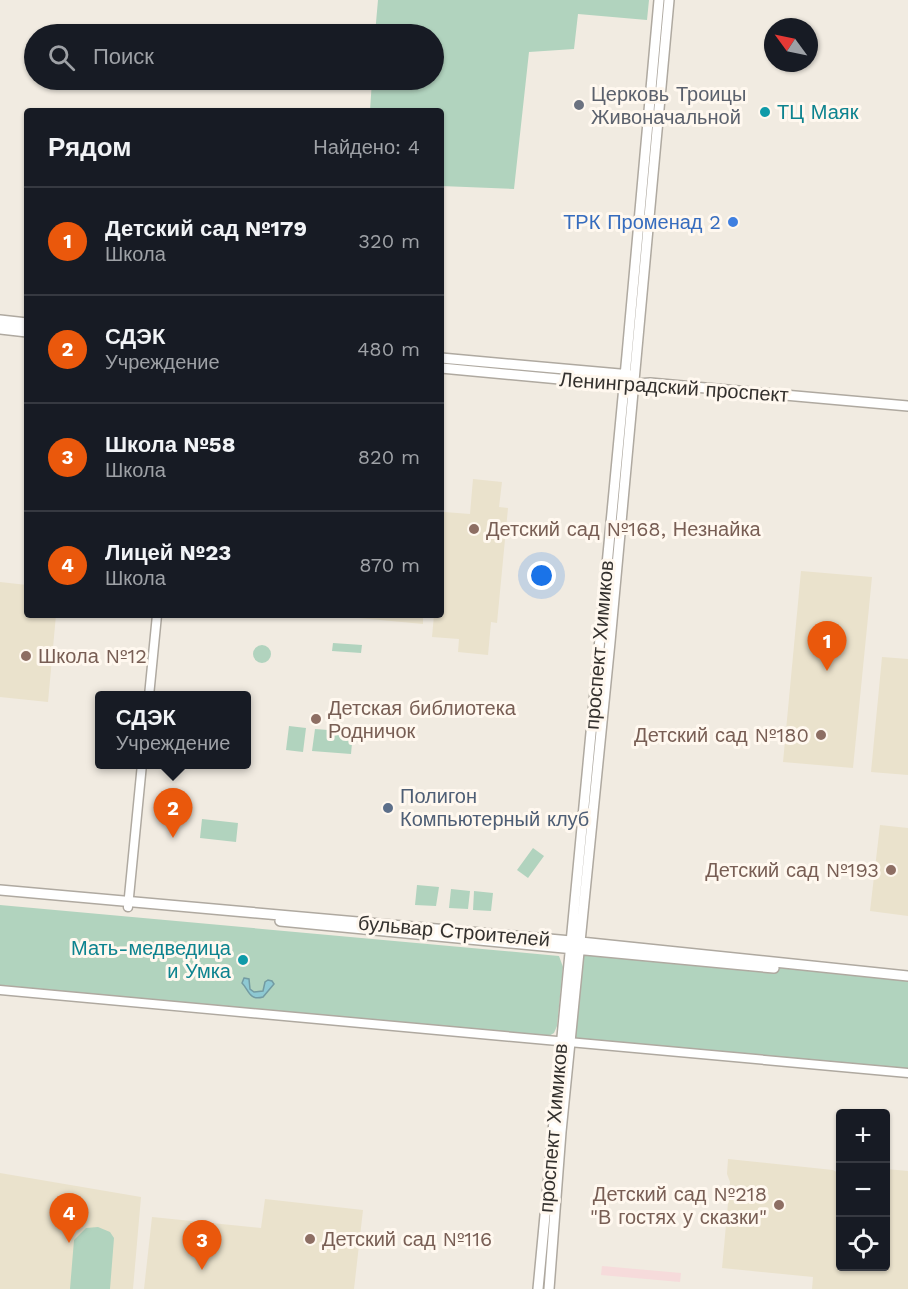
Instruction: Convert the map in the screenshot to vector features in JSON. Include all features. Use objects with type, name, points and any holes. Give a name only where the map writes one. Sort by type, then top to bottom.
[{"type":"main road","name":"проспект Химиков","points":[[630,375],[659,0]]},
{"type":"main road","name":"проспект Химиков","points":[[538,1289],[566,1043],[629,385],[669,0]]},
{"type":"main road","points":[[0,320],[24,323]]},
{"type":"main road","points":[[0,329],[24,332]]},
{"type":"main road","name":"Ленинградский проспект","points":[[444,358],[630,375],[650,382]]},
{"type":"main road","name":"Ленинградский проспект","points":[[444,368],[629,385],[650,382],[908,406]]},
{"type":"main road","name":"бульвар Строителей","points":[[0,890],[908,978]]},
{"type":"main road","name":"бульвар Строителей","points":[[0,896],[128,904]]},
{"type":"main road","name":"проспект Химиков","points":[[549,1289],[566,1043]]},
{"type":"street","points":[[149,691],[157,618]]},
{"type":"street","points":[[128,904],[142,769]]},
{"type":"street","points":[[0,990],[908,1073]]},
{"type":"shaded area","points":[[473,479],[502,482],[499,507],[508,508],[497,623],[491,622],[488,655],[458,652],[459,639],[432,637],[434,618],[444,618],[444,512],[470,514]]},
{"type":"shaded area","points":[[801,571],[872,577],[853,768],[783,762]]},
{"type":"shaded area","name":"Школа №12","points":[[0,582],[24,585],[24,618],[56,618],[48,702],[0,697]]},
{"type":"shaded area","points":[[359,618],[423,618],[423,624]]},
{"type":"shaded area","points":[[882,657],[908,659],[908,775],[871,772]]},
{"type":"shaded area","name":"Детский сад №193","points":[[880,825],[908,828],[908,916],[870,911]]},
{"type":"shaded area","name":"Детский сад №218 \"В гостях у сказки\"","points":[[728,1159],[836,1172],[836,1271],[890,1271],[890,1169],[908,1171],[908,1289],[812,1289],[813,1277],[722,1268],[730,1182],[727,1174]]},
{"type":"shaded area","points":[[0,1173],[141,1197],[133,1289],[0,1289]]},
{"type":"shaded area","points":[[265,1199],[363,1210],[354,1289],[144,1289],[152,1217],[261,1228]]},
{"type":"shaded area","points":[[602,1266],[681,1273],[680,1282],[601,1275]]},
{"type":"green space","points":[[378,0],[649,0],[647,20],[578,14],[574,49],[529,52],[514,189],[444,186],[444,108],[370,108],[371,90],[444,90],[444,24],[376,24]]},
{"type":"green space","points":[[333,643],[362,645],[361,653],[332,651]]},
{"type":"green space","points":[[258,645],[266,645],[271,650],[269,661],[258,663],[253,658],[253,650]]},
{"type":"green space","points":[[289,726],[306,728],[303,752],[286,750]]},
{"type":"green space","points":[[315,729],[353,732],[351,754],[312,751]]},
{"type":"green space","points":[[202,819],[238,823],[236,842],[200,838]]},
{"type":"green space","points":[[533,848],[544,856],[528,878],[517,870]]},
{"type":"green space","points":[[417,885],[439,887],[436,906],[415,905]]},
{"type":"green space","points":[[451,889],[470,891],[468,909],[449,908]]},
{"type":"green space","points":[[474,891],[493,893],[491,911],[473,910]]},
{"type":"green space","points":[[0,905],[559,956],[563,967],[557,1026],[554,1033],[547,1037],[0,985]]},
{"type":"green space","points":[[580,949],[908,980],[908,1073],[570,1043]]},
{"type":"green space","points":[[98,1227],[110,1232],[114,1238],[110,1289],[70,1289],[74,1240],[86,1228]]},
{"type":"water","points":[[244,978],[249,979],[250,989],[254,992],[263,991],[265,982],[268,980],[274,984],[263,997],[258,998],[252,996],[242,983]]},
{"type":"place","name":"Церковь Троицы Живоначальной","points":[[579,105]]},
{"type":"place","name":"ТЦ Маяк","points":[[765,112]]},
{"type":"place","name":"ТРК Променад 2","points":[[733,222]]},
{"type":"place","name":"Детский сад №168, Незнайка","points":[[474,529]]},
{"type":"place","name":"Школа №12","points":[[26,656]]},
{"type":"place","name":"Детский сад №179","points":[[827,671]]},
{"type":"place","name":"Детская библиотека Родничок","points":[[316,719]]},
{"type":"place","name":"Детский сад №180","points":[[821,735]]},
{"type":"place","name":"Полигон Компьютерный клуб","points":[[388,808]]},
{"type":"place","name":"СДЭК","points":[[173,838]]},
{"type":"place","name":"Детский сад №193","points":[[891,870]]},
{"type":"place","name":"Мать-медведица и Умка","points":[[243,960]]},
{"type":"place","name":"Детский сад №218 \"В гостях у сказки\"","points":[[779,1205]]},
{"type":"place","name":"Детский сад №116","points":[[310,1239]]},
{"type":"place","name":"Лицей №23","points":[[69,1243]]},
{"type":"place","name":"Школа №58","points":[[202,1270]]}]
